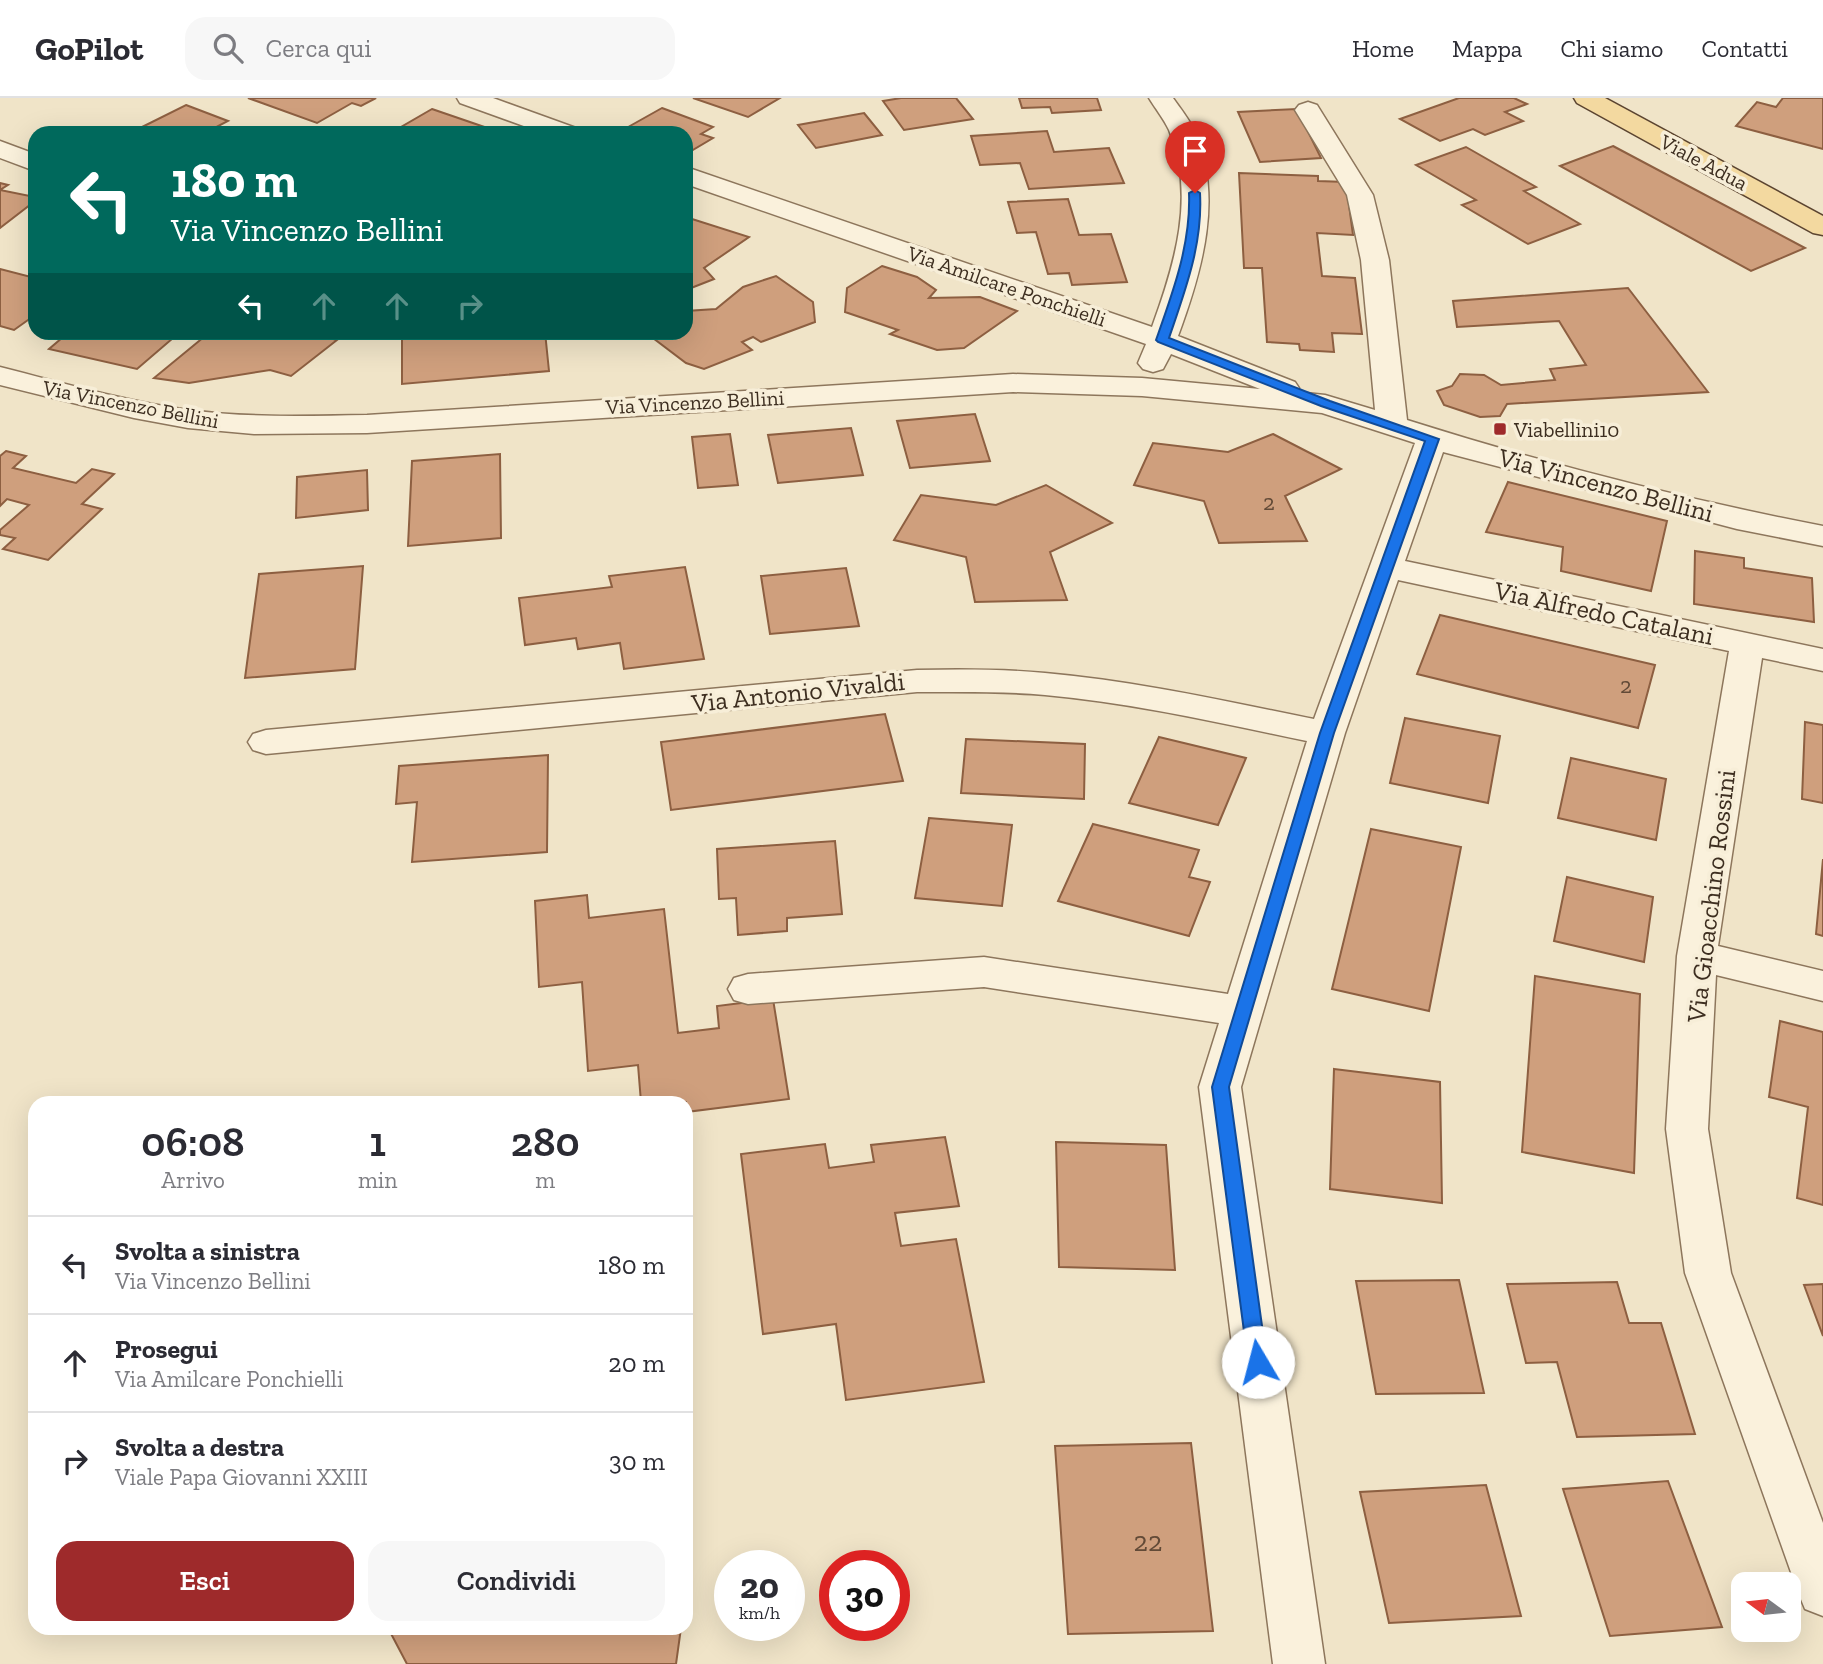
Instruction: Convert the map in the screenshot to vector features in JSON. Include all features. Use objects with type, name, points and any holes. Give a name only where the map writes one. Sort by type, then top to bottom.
[{"type":"main road","name":"Viale Adua","points":[[1586,98],[1823,227]]},
{"type":"street","points":[[469,98],[547,126]]},
{"type":"street","points":[[1142,387],[1182,283],[1196,221],[1194,165],[1183,134],[1161,98]]},
{"type":"street","points":[[1308,110],[1360,195],[1375,260],[1391,426]]},
{"type":"street","points":[[0,149],[28,160]]},
{"type":"street","name":"Via Amilcare Ponchielli","points":[[693,177],[1162,340],[1325,404]]},
{"type":"street","name":"Via Vincenzo Bellini","points":[[0,376],[79,398],[162,415],[277,426],[367,424],[1013,383],[1142,387],[1325,404],[1432,439],[1737,519],[1823,536]]},
{"type":"street","points":[[1298,1664],[1220,1087],[1327,733],[1432,439]]},
{"type":"street","name":"Via Alfredo Catalani","points":[[1385,567],[1823,660]]},
{"type":"street","name":"Via Gioacchino Rossini","points":[[1746,643],[1697,956],[1687,1129],[1708,1273],[1823,1592]]},
{"type":"street","name":"Via Antonio Vivaldi","points":[[266,742],[916,681],[951,680],[1032,683],[1104,691],[1327,733]]},
{"type":"street","points":[[1697,956],[1823,986]]},
{"type":"street","points":[[748,989],[984,972],[1243,1012]]},
{"type":"building","points":[[248,98],[376,98],[361,106],[352,103],[317,123]]},
{"type":"building","points":[[693,98],[780,98],[748,117]]},
{"type":"building","points":[[901,98],[956,98],[973,119],[904,130],[883,101]]},
{"type":"building","points":[[1019,98],[1097,98],[1101,110],[1052,113],[1050,107],[1022,108]]},
{"type":"building","points":[[1459,98],[1514,98],[1527,104],[1505,112],[1523,121],[1485,135],[1473,129],[1440,141],[1400,119]]},
{"type":"building","points":[[1783,98],[1823,98],[1823,149],[1736,126],[1757,102],[1776,107]]},
{"type":"building","points":[[186,105],[228,121],[218,126],[144,126]]},
{"type":"building","points":[[662,108],[713,127],[701,134],[713,138],[693,150],[693,126],[630,126]]},
{"type":"building","points":[[432,109],[482,126],[403,126]]},
{"type":"building","points":[[1297,109],[1321,158],[1260,162],[1238,112]]},
{"type":"building","points":[[864,113],[882,135],[816,148],[798,125]]},
{"type":"building","points":[[1047,131],[1054,152],[1109,148],[1124,183],[1029,189],[1020,163],[980,165],[971,136]]},
{"type":"building","points":[[1613,146],[1805,248],[1751,271],[1560,166]]},
{"type":"building","points":[[1466,147],[1536,187],[1524,191],[1580,224],[1528,244],[1462,205],[1476,200],[1416,165]]},
{"type":"building","points":[[1239,173],[1318,176],[1318,181],[1346,182],[1353,235],[1317,233],[1322,276],[1355,278],[1362,334],[1332,333],[1334,352],[1300,350],[1299,344],[1267,342],[1262,268],[1244,268]]},
{"type":"building","points":[[0,190],[28,196],[28,206],[0,228]]},
{"type":"building","points":[[1068,199],[1079,235],[1111,234],[1127,282],[1072,285],[1069,273],[1048,274],[1036,232],[1017,233],[1008,202]]},
{"type":"building","points":[[693,219],[749,237],[704,268],[714,279],[693,287]]},
{"type":"building","points":[[882,266],[917,277],[936,290],[929,298],[980,297],[1017,311],[964,348],[937,350],[890,334],[898,330],[845,312],[847,288]]},
{"type":"building","points":[[0,269],[28,276],[28,320],[14,330],[0,326]]},
{"type":"building","points":[[776,276],[813,302],[815,322],[761,342],[753,337],[742,342],[752,350],[704,369],[686,363],[656,340],[693,340],[693,311],[716,309],[743,287]]},
{"type":"building","points":[[1628,288],[1708,392],[1507,404],[1500,416],[1480,417],[1444,405],[1437,391],[1452,386],[1460,374],[1484,375],[1501,385],[1555,380],[1550,369],[1586,365],[1559,321],[1457,327],[1453,301]]},
{"type":"building","points":[[60,340],[171,340],[137,369],[49,349]]},
{"type":"building","points":[[200,340],[337,340],[291,376],[270,370],[189,383],[154,378]]},
{"type":"building","points":[[402,340],[546,340],[549,371],[402,384]]},
{"type":"building","points":[[975,414],[990,461],[910,468],[897,421]]},
{"type":"building","points":[[851,428],[863,475],[778,483],[768,435]]},
{"type":"building","points":[[730,434],[738,485],[698,488],[692,437]]},
{"type":"building","points":[[1273,434],[1341,469],[1285,496],[1307,541],[1219,543],[1204,501],[1134,485],[1153,443],[1228,452]]},
{"type":"building","points":[[6,451],[26,456],[13,468],[76,483],[92,469],[114,474],[82,504],[102,509],[48,560],[3,549],[15,538],[0,535],[0,530],[29,505],[7,499],[0,506],[0,456]]},
{"type":"building","points":[[500,454],[501,538],[408,546],[412,461]]},
{"type":"building","points":[[367,470],[368,510],[296,518],[297,477]]},
{"type":"building","points":[[1508,482],[1667,521],[1651,591],[1561,571],[1563,547],[1486,532]]},
{"type":"building","points":[[1046,485],[1112,523],[1050,552],[1067,600],[975,602],[966,557],[894,540],[921,495],[996,505]]},
{"type":"building","points":[[1695,551],[1744,558],[1744,568],[1812,578],[1814,622],[1694,604]]},
{"type":"building","points":[[363,566],[355,669],[245,678],[259,574]]},
{"type":"building","points":[[685,567],[704,659],[624,669],[620,643],[578,649],[576,638],[525,645],[519,598],[612,587],[609,576]]},
{"type":"building","points":[[846,568],[859,626],[770,634],[761,576]]},
{"type":"building","points":[[1440,615],[1655,665],[1638,728],[1417,674]]},
{"type":"building","points":[[885,714],[903,781],[671,810],[661,742]]},
{"type":"building","points":[[1405,718],[1500,736],[1488,803],[1390,783]]},
{"type":"building","points":[[1805,722],[1823,725],[1823,803],[1802,799]]},
{"type":"building","points":[[1159,737],[1246,758],[1218,825],[1129,803]]},
{"type":"building","points":[[966,739],[1085,744],[1084,799],[961,793]]},
{"type":"building","points":[[548,755],[547,852],[412,862],[417,802],[396,804],[399,766]]},
{"type":"building","points":[[1571,758],[1666,779],[1656,840],[1558,818]]},
{"type":"building","points":[[929,818],[1012,825],[1002,906],[915,898]]},
{"type":"building","points":[[1093,824],[1199,850],[1189,877],[1210,882],[1189,936],[1058,901]]},
{"type":"building","points":[[1371,829],[1461,847],[1429,1011],[1332,989]]},
{"type":"building","points":[[835,841],[842,914],[787,918],[787,931],[738,935],[736,898],[719,899],[717,849]]},
{"type":"building","points":[[1823,859],[1823,936],[1816,934]]},
{"type":"building","points":[[1567,877],[1653,897],[1644,962],[1554,941]]},
{"type":"building","points":[[587,895],[589,918],[664,909],[678,1033],[719,1028],[717,1006],[773,999],[789,1099],[693,1111],[693,1096],[641,1096],[638,1065],[588,1071],[582,982],[539,987],[535,901]]},
{"type":"building","points":[[1535,976],[1640,994],[1634,1173],[1522,1152]]},
{"type":"building","points":[[1780,1021],[1823,1032],[1823,1205],[1797,1198],[1808,1107],[1769,1097]]},
{"type":"building","points":[[1334,1069],[1440,1082],[1442,1203],[1330,1189]]},
{"type":"building","points":[[945,1137],[959,1206],[895,1213],[901,1246],[956,1239],[984,1382],[846,1400],[836,1324],[763,1334],[741,1154],[825,1144],[829,1168],[874,1162],[871,1145]]},
{"type":"building","points":[[1056,1142],[1166,1145],[1175,1270],[1059,1267]]},
{"type":"building","points":[[1459,1280],[1484,1393],[1376,1394],[1356,1281]]},
{"type":"building","points":[[1617,1282],[1629,1323],[1661,1323],[1695,1434],[1577,1437],[1557,1362],[1526,1363],[1507,1284]]},
{"type":"building","points":[[1823,1284],[1823,1336],[1804,1285]]},
{"type":"building","points":[[1191,1443],[1213,1631],[1068,1634],[1055,1446]]},
{"type":"building","points":[[1668,1481],[1722,1627],[1610,1636],[1563,1489]]},
{"type":"building","points":[[1486,1485],[1521,1616],[1389,1623],[1360,1492]]},
{"type":"building","points":[[392,1635],[680,1635],[676,1664],[407,1664]]},
{"type":"place","name":"Viabellini10","points":[[1500,429]]},
{"type":"route","points":[[1195,193],[1196,221],[1192,241],[1182,283],[1162,340],[1325,404],[1432,439],[1327,733],[1220,1087],[1258,1362]]}]
